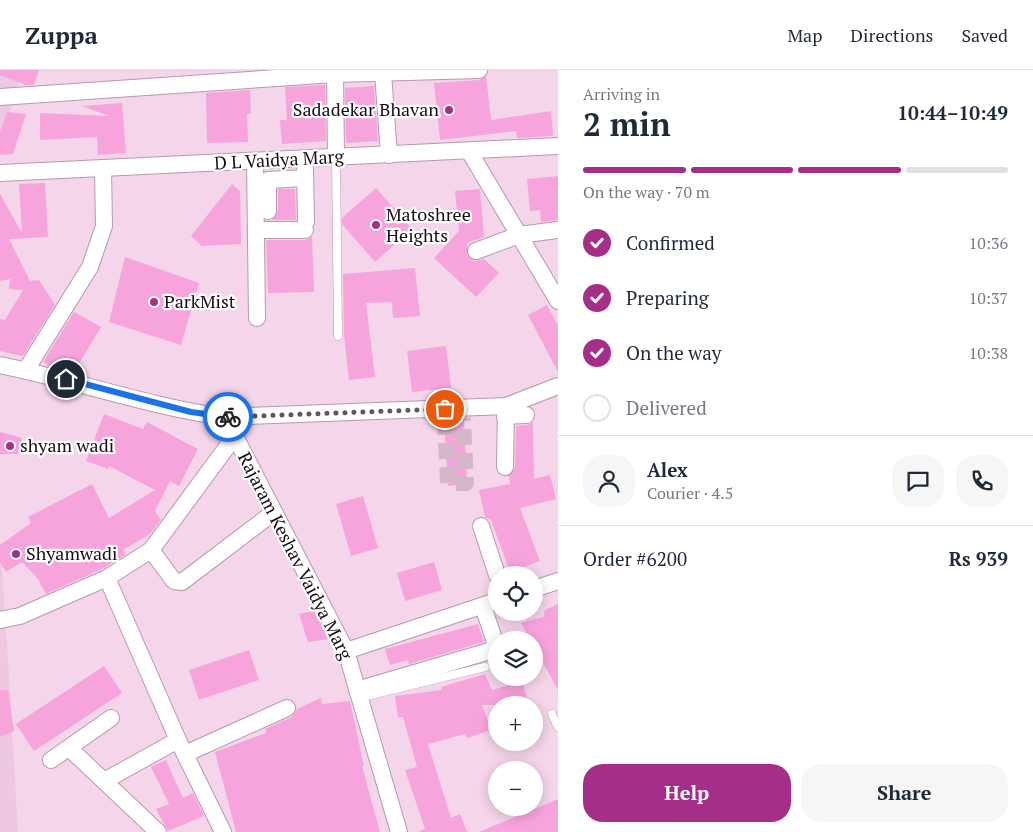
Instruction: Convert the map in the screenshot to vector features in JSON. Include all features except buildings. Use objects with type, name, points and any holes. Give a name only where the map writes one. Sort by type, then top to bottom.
[{"type":"street","points":[[0,97],[335,72],[383,73],[479,70]]},
{"type":"street","points":[[335,72],[336,158]]},
{"type":"street","points":[[383,73],[388,155]]},
{"type":"street","name":"D L Vaidya Marg","points":[[0,173],[558,146]]},
{"type":"street","points":[[469,151],[558,302]]},
{"type":"street","points":[[256,230],[305,226],[300,159]]},
{"type":"street","points":[[255,161],[256,230],[262,279],[257,318]]},
{"type":"street","points":[[26,370],[90,267],[104,226],[103,168]]},
{"type":"street","points":[[268,211],[268,180],[300,178]]},
{"type":"street","points":[[476,251],[519,235],[558,230]]},
{"type":"street","points":[[0,365],[191,412],[225,417],[505,411],[526,415]]},
{"type":"street","points":[[505,411],[558,386]]},
{"type":"street","points":[[505,411],[505,467]]},
{"type":"street","name":"Rajaram Keshav Vaidya Marg","points":[[225,417],[346,651],[399,832]]},
{"type":"street","points":[[0,620],[20,616],[107,578],[151,550],[235,436]]},
{"type":"street","points":[[151,550],[174,581],[182,582],[274,512]]},
{"type":"street","points":[[481,526],[494,566]]},
{"type":"street","points":[[107,578],[222,832]]},
{"type":"street","points":[[543,586],[558,581]]},
{"type":"street","points":[[346,651],[488,605]]},
{"type":"street","points":[[358,694],[488,652]]},
{"type":"street","points":[[104,781],[182,747],[287,708]]},
{"type":"street","points":[[52,760],[111,718]]},
{"type":"street","points":[[69,748],[158,832]]},
{"type":"lane","points":[[336,158],[338,336]]},
{"type":"lane","points":[[358,694],[485,667]]},
{"type":"lane","points":[[552,714],[558,727]]},
{"type":"shaded area","points":[[0,70],[22,70],[0,145]]},
{"type":"shaded area","points":[[0,540],[8,662],[18,832],[0,832]]},
{"type":"tunnel","points":[[445,419],[448,483],[466,483],[463,418]]},
{"type":"way so far","points":[[228,417],[445,409]]},
{"type":"place","name":"Sadadekar Bhavan","points":[[449,110]]},
{"type":"place","name":"Matoshree Heights","points":[[376,225]]},
{"type":"place","name":"ParkMist","points":[[154,302]]},
{"type":"place","name":"shyam wadi","points":[[10,446]]},
{"type":"place","name":"Shyamwadi","points":[[16,554]]},
{"type":"route","points":[[66,379],[191,412],[228,417]]}]
